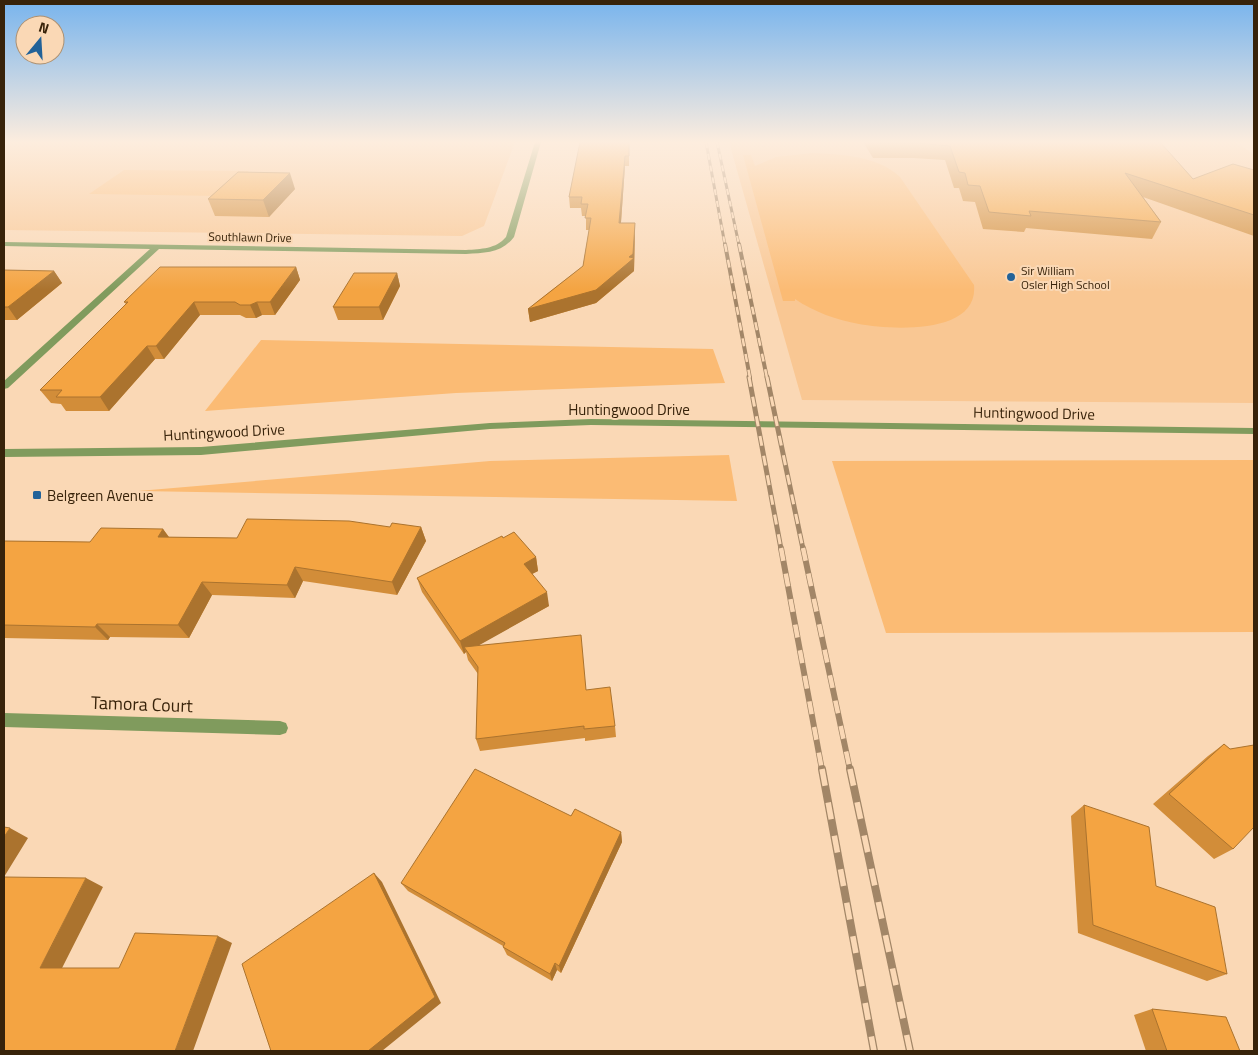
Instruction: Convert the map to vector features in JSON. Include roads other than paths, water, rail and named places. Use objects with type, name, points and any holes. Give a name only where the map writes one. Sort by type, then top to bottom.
[{"type":"street","name":"Southlawn Drive","points":[[4,244],[466,252],[496,248],[506,244],[510,237],[523,191]]},
{"type":"street","points":[[4,386],[158,246]]},
{"type":"street","name":"Huntingwood Drive","points":[[4,453],[201,451],[490,426],[591,422],[1254,431]]},
{"type":"street","name":"Tamora Court","points":[[4,720],[280,728]]},
{"type":"railway","points":[[715,191],[725,245]]},
{"type":"railway","points":[[728,191],[739,245]]},
{"type":"railway","points":[[725,244],[750,378]]},
{"type":"railway","points":[[739,244],[767,378]]},
{"type":"railway","points":[[749,377],[781,549]]},
{"type":"railway","points":[[767,377],[803,549]]},
{"type":"railway","points":[[781,548],[822,770]]},
{"type":"railway","points":[[803,548],[850,770]]},
{"type":"railway","points":[[822,769],[874,1051]]},
{"type":"railway","points":[[850,769],[910,1051]]},
{"type":"place","name":"Sir William Osler High School","points":[[1011,277]]},
{"type":"place","name":"Belgreen Avenue","points":[[37,495]]}]
